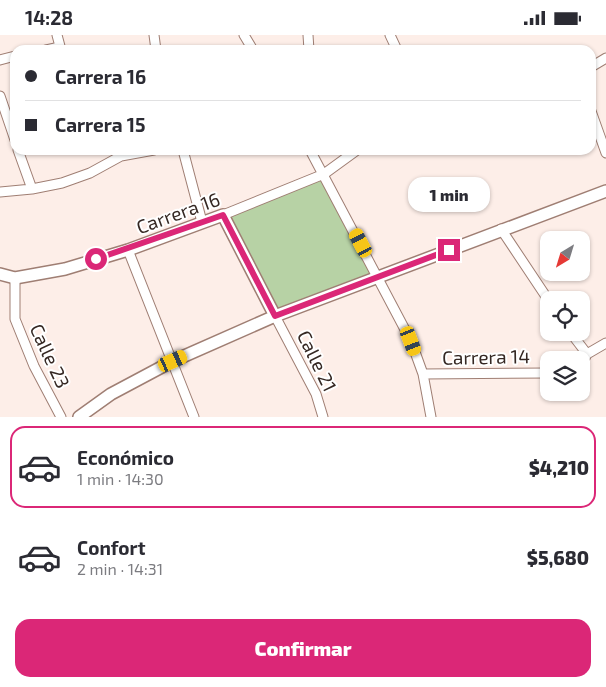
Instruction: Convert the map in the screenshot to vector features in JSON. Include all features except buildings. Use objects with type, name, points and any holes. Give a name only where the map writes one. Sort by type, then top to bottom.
[{"type":"street","points":[[0,95],[10,125]]},
{"type":"street","points":[[596,125],[606,153]]},
{"type":"street","points":[[20,155],[32,189]]},
{"type":"street","points":[[0,192],[32,189],[62,183],[90,173],[121,156],[126,155]]},
{"type":"street","points":[[184,155],[202,222]]},
{"type":"street","points":[[313,155],[411,341],[423,374],[431,417]]},
{"type":"street","name":"Carrera 16","points":[[0,274],[15,278],[46,274],[128,250],[223,215],[324,174],[350,155]]},
{"type":"street","points":[[79,417],[111,394],[173,361],[275,316],[379,278],[501,229],[606,191]]},
{"type":"street","name":"Calle 21","points":[[223,215],[316,394],[323,417]]},
{"type":"street","points":[[501,229],[542,291]]},
{"type":"street","points":[[128,250],[194,417]]},
{"type":"street","name":"Calle 23","points":[[15,278],[15,319],[34,366],[61,417]]},
{"type":"street","points":[[577,341],[585,351]]},
{"type":"street","points":[[590,352],[606,343]]},
{"type":"street","name":"Carrera 14","points":[[423,374],[540,373]]},
{"type":"green space","points":[[323,177],[375,277],[277,313],[226,216]]},
{"type":"route","points":[[96,259],[128,250],[223,215],[275,316],[449,250]]}]
